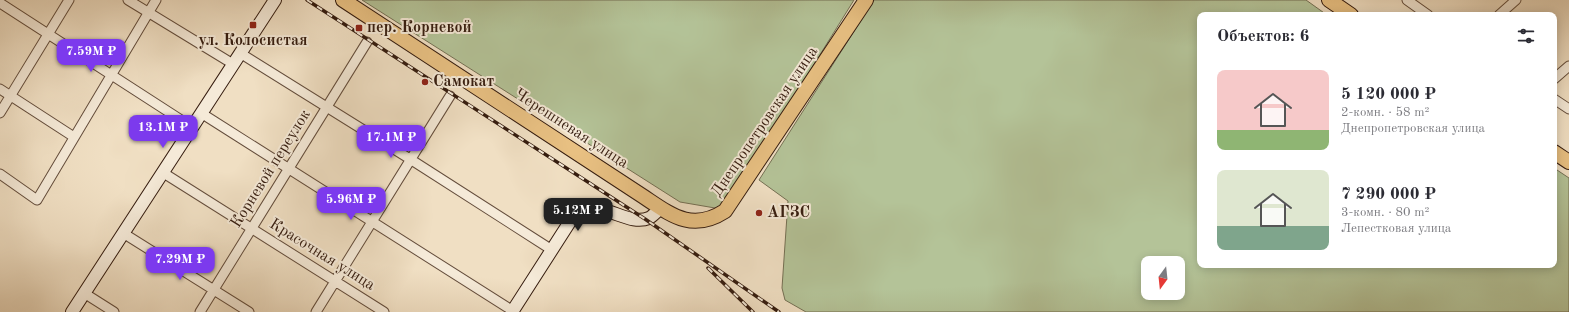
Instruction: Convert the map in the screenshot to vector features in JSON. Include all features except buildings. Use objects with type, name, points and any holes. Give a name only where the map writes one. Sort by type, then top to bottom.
[{"type":"main road","name":"Черешневая улица","points":[[343,0],[660,208]]},
{"type":"main road","name":"Днепропетровская улица","points":[[660,208],[675,216],[690,221],[713,219],[725,211],[866,0]]},
{"type":"main road","points":[[1329,0],[1347,12]]},
{"type":"main road","points":[[1557,154],[1569,162]]},
{"type":"street","points":[[0,113],[70,0]]},
{"type":"street","points":[[128,0],[233,64]]},
{"type":"street","points":[[0,174],[37,200],[156,0]]},
{"type":"street","points":[[72,312],[275,0]]},
{"type":"street","points":[[1407,0],[1424,12]]},
{"type":"street","points":[[1502,12],[1516,0]]},
{"type":"street","points":[[0,3],[192,127]]},
{"type":"street","name":"Корневой переулок","points":[[200,312],[367,42]]},
{"type":"street","points":[[240,53],[552,250]]},
{"type":"street","points":[[1557,76],[1569,66]]},
{"type":"street","points":[[0,89],[74,137]]},
{"type":"street","points":[[316,312],[450,96]]},
{"type":"street","points":[[1557,101],[1569,109]]},
{"type":"street","points":[[201,113],[513,311],[571,220],[581,212],[594,209],[607,210],[635,219],[645,219],[649,218],[660,208]]},
{"type":"street","name":"Красочная улица","points":[[162,172],[251,230],[384,312]]},
{"type":"street","points":[[123,232],[249,312]]},
{"type":"street","points":[[84,292],[114,312]]},
{"type":"green space","points":[[362,0],[854,0],[727,204],[715,208],[680,202]]},
{"type":"green space","points":[[874,0],[1306,0],[1323,12],[1197,12],[1197,268],[1557,268],[1557,170],[1569,178],[1569,312],[806,312],[785,300],[782,288],[788,201],[759,180]]},
{"type":"railway","points":[[307,0],[645,219],[779,312]]},
{"type":"railway","points":[[708,268],[753,312]]},
{"type":"place","name":"ул. Колосистая","points":[[253,25]]},
{"type":"place","name":"пер. Корневой","points":[[359,28]]},
{"type":"place","name":"Самокат","points":[[425,82]]},
{"type":"place","name":"АГЗС","points":[[759,213]]}]
